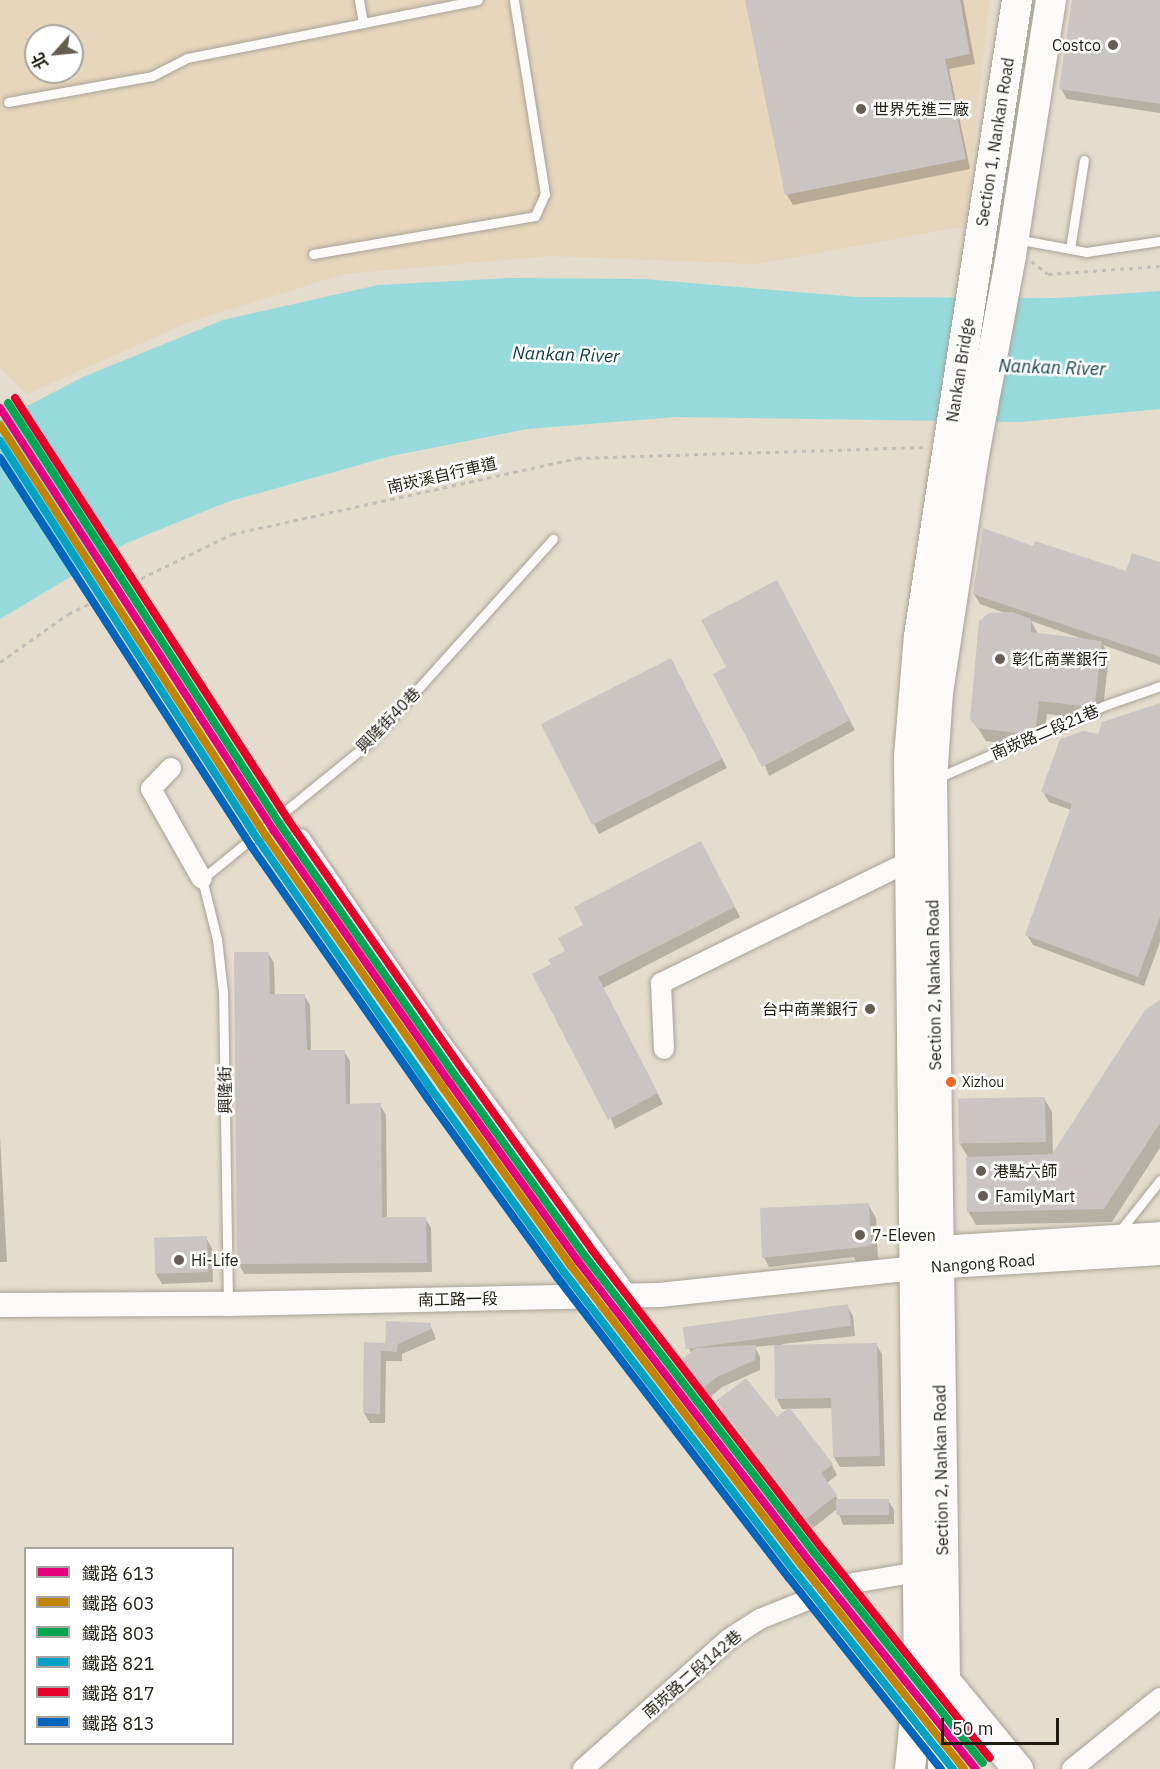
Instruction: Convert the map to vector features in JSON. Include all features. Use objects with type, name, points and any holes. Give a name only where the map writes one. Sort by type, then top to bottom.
[{"type":"main road","name":"Section 1, Nankan Road","points":[[974,284],[1017,0]]},
{"type":"main road","name":"Section 1, Nankan Road","points":[[1010,257],[1051,0]]},
{"type":"main road","name":"Nankan Bridge","points":[[949,453],[1010,257]]},
{"type":"main road","name":"Nankan Bridge","points":[[949,453],[974,284]]},
{"type":"main road","name":"Section 2, Nankan Road","points":[[926,1762],[931,1678],[932,780],[949,453]]},
{"type":"main road","name":"Section 2, Nankan Road","points":[[926,1762],[931,1678],[918,1572],[930,1261],[910,861],[909,757],[917,657],[949,453]]},
{"type":"main road","points":[[931,1678],[996,1769]]},
{"type":"main road","points":[[931,1678],[1018,1769]]},
{"type":"street","points":[[171,768],[151,789],[202,879]]},
{"type":"street","points":[[300,839],[437,1038],[628,1296]]},
{"type":"street","points":[[664,1049],[662,983],[910,861]]},
{"type":"street","name":"Nangong Road","points":[[930,1261],[1116,1245],[1160,1233]]},
{"type":"street","name":"Nangong Road","points":[[1116,1245],[1160,1253]]},
{"type":"street","name":"南工路一段","points":[[0,1305],[228,1304],[659,1295],[930,1261]]},
{"type":"street","name":"南崁路二段142巷","points":[[583,1769],[729,1638],[760,1618],[846,1584],[918,1572]]},
{"type":"street","points":[[1072,1769],[1160,1698]]},
{"type":"lane","points":[[359,0],[363,24]]},
{"type":"lane","points":[[8,102],[152,76],[187,58],[478,0]]},
{"type":"lane","points":[[313,254],[535,216],[545,194],[514,0]]},
{"type":"lane","points":[[1070,249],[1084,160]]},
{"type":"lane","points":[[1010,257],[1070,249],[1086,252],[1160,241]]},
{"type":"lane","name":"興隆街40巷","points":[[202,879],[370,741],[553,539]]},
{"type":"lane","name":"南崁路二段21巷","points":[[932,780],[1103,706],[1160,686]]},
{"type":"lane","name":"興隆街","points":[[202,879],[217,939],[223,993],[228,1304]]},
{"type":"lane","points":[[1116,1245],[1160,1180]]},
{"type":"path","points":[[1010,257],[1024,256],[1048,274],[1160,266]]},
{"type":"path","name":"南崁溪自行車道","points":[[0,662],[68,614],[232,534],[577,458],[949,453]]},
{"type":"shaded area","points":[[0,0],[989,0],[965,226],[758,264],[550,256],[345,274],[189,322],[27,394],[0,367]]},
{"type":"water","name":"Nankan River","points":[[512,278],[644,279],[857,297],[1057,298],[1160,291],[1160,409],[1020,422],[676,417],[527,429],[391,456],[227,502],[127,543],[0,619],[0,420],[83,377],[223,320],[378,285]]},
{"type":"building","name":"世界先進三廠","points":[[745,0],[960,0],[970,54],[945,59],[966,159],[785,195]]},
{"type":"building","name":"Costco","points":[[1072,0],[1160,0],[1160,104],[1059,89]]},
{"type":"building","points":[[983,528],[1033,546],[1035,541],[1126,571],[1132,553],[1160,562],[1160,657],[973,594]]},
{"type":"building","points":[[777,580],[850,720],[762,767],[713,674],[726,667],[701,620]]},
{"type":"building","points":[[1012,612],[1031,619],[1031,632],[1102,641],[1095,703],[1090,707],[1039,701],[1036,727],[1023,734],[977,728],[970,719],[979,621],[989,613]]},
{"type":"building","points":[[671,658],[722,759],[592,825],[541,724]]},
{"type":"building","points":[[1160,703],[1160,917],[1138,977],[1025,935],[1072,804],[1041,792],[1060,739],[1083,731],[1098,734],[1102,722]]},
{"type":"building","points":[[701,841],[735,907],[598,977],[658,1093],[608,1120],[532,974],[551,964],[548,960],[565,951],[558,938],[583,925],[574,907]]},
{"type":"building","points":[[234,952],[269,952],[270,994],[305,994],[307,1050],[345,1050],[346,1104],[381,1103],[382,1217],[426,1217],[427,1263],[237,1264]]},
{"type":"building","points":[[1160,1000],[1160,1123],[1104,1209],[967,1212],[966,1157],[1052,1154],[1145,1010]]},
{"type":"building","points":[[1045,1097],[1046,1142],[959,1144],[958,1099]]},
{"type":"building","points":[[869,1203],[871,1246],[762,1258],[760,1208]]},
{"type":"building","points":[[207,1236],[208,1272],[155,1274],[154,1238]]},
{"type":"building","points":[[848,1304],[851,1326],[686,1349],[683,1327]]},
{"type":"building","points":[[386,1321],[431,1323],[431,1329],[398,1344],[397,1352],[381,1351],[380,1414],[363,1413],[364,1342],[385,1343]]},
{"type":"building","points":[[877,1343],[880,1456],[833,1457],[831,1398],[775,1399],[774,1345]]},
{"type":"building","points":[[756,1345],[755,1360],[717,1377],[701,1390],[680,1361],[696,1348]]},
{"type":"building","points":[[746,1378],[777,1417],[789,1407],[833,1464],[821,1473],[837,1495],[806,1519],[716,1401]]},
{"type":"building","points":[[836,1499],[889,1499],[889,1515],[836,1515]]},
{"type":"rail line","name":"817","points":[[15,398],[289,821],[465,1073],[592,1250],[824,1551],[990,1758]]},
{"type":"rail line","name":"803","points":[[8,403],[281,826],[457,1078],[585,1256],[817,1556],[983,1763]]},
{"type":"rail line","name":"613","points":[[0,408],[274,831],[450,1083],[578,1261],[810,1562],[976,1769]]},
{"type":"rail line","name":"603","points":[[0,425],[266,836],[443,1088],[571,1266],[803,1567],[964,1769]]},
{"type":"rail line","name":"821","points":[[0,441],[259,841],[435,1094],[564,1272],[796,1573],[953,1769]]},
{"type":"rail line","name":"813","points":[[0,458],[251,846],[428,1099],[557,1277],[789,1578],[941,1769]]},
{"type":"place","name":"Costco","points":[[1113,45]]},
{"type":"place","name":"世界先進三廠","points":[[861,109]]},
{"type":"place","name":"彰化商業銀行","points":[[1000,659]]},
{"type":"place","name":"台中商業銀行","points":[[870,1009]]},
{"type":"place","name":"Xizhou","points":[[951,1082]]},
{"type":"place","name":"港點六師","points":[[981,1171]]},
{"type":"place","name":"FamilyMart","points":[[983,1196]]},
{"type":"place","name":"7-Eleven","points":[[860,1235]]},
{"type":"place","name":"Hi-Life","points":[[179,1260]]}]
